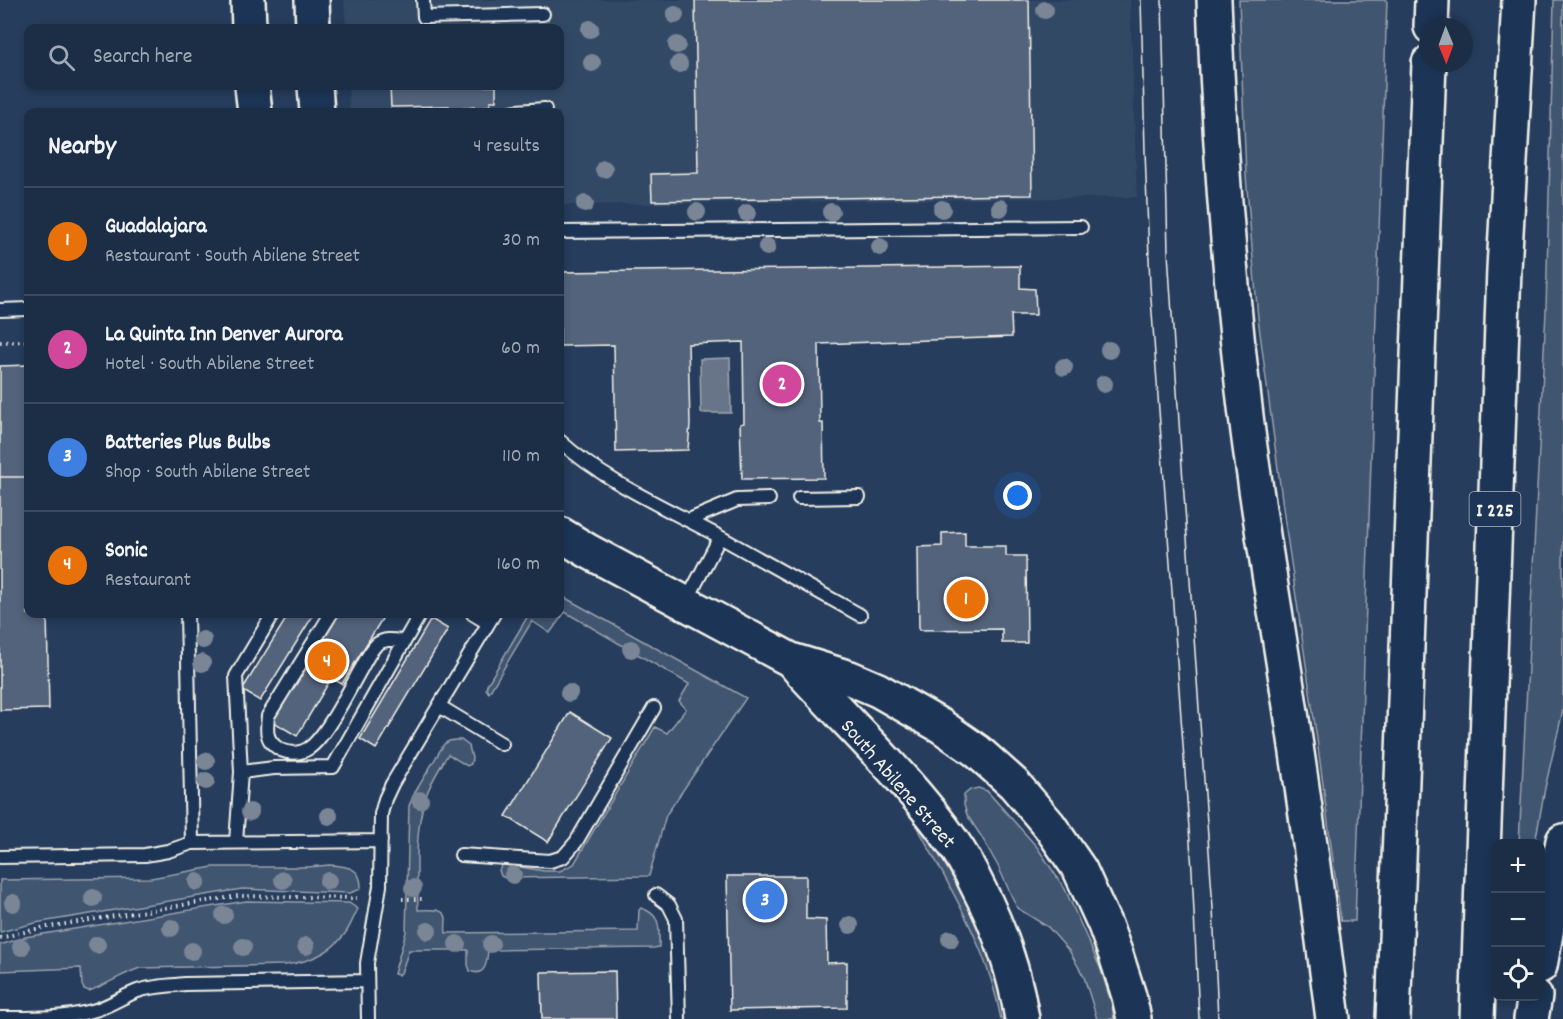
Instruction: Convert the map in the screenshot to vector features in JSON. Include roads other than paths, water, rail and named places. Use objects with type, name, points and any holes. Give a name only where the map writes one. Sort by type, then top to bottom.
[{"type":"main road","points":[[248,0],[249,24]]},
{"type":"main road","points":[[312,0],[313,24]]},
{"type":"main road","points":[[1214,0],[1229,249],[1243,391],[1259,511],[1298,760],[1333,1019]]},
{"type":"main road","points":[[1431,18],[1432,0]]},
{"type":"main road","name":"I 225","points":[[1477,1019],[1504,269],[1519,0]]},
{"type":"main road","points":[[1393,1019],[1429,72]]},
{"type":"main road","points":[[252,90],[255,108]]},
{"type":"main road","points":[[315,90],[317,108]]},
{"type":"main road","name":"South Abilene Street","points":[[564,536],[791,660],[850,678],[906,705],[977,751],[1014,784],[1049,825],[1080,870],[1116,955],[1134,1019]]},
{"type":"main road","name":"South Abilene Street","points":[[791,660],[904,782],[953,842],[991,912],[1002,938],[1022,1019]]},
{"type":"main road","points":[[1543,947],[1563,841]]},
{"type":"main road","points":[[1531,1019],[1534,1001]]},
{"type":"lane","points":[[423,0],[424,17],[543,14]]},
{"type":"lane","points":[[564,232],[1081,227]]},
{"type":"lane","points":[[0,310],[24,309]]},
{"type":"lane","points":[[564,445],[612,480],[860,615]]},
{"type":"lane","points":[[799,498],[859,497]]},
{"type":"lane","points":[[689,520],[737,500],[769,499]]},
{"type":"lane","points":[[686,604],[720,537]]},
{"type":"lane","points":[[187,618],[192,843]]},
{"type":"lane","points":[[236,842],[242,772],[236,676],[271,618]]},
{"type":"lane","points":[[329,618],[268,716],[267,735],[273,745],[285,752],[298,752],[309,748],[324,733],[377,644],[386,639],[404,641]]},
{"type":"lane","points":[[242,772],[274,768],[333,767],[418,618]]},
{"type":"lane","points":[[368,1019],[367,963],[380,886],[381,814],[385,799],[491,618]]},
{"type":"lane","points":[[439,706],[502,744]]},
{"type":"lane","points":[[461,855],[550,861],[563,857],[576,842],[654,708]]},
{"type":"lane","points":[[0,858],[146,855],[192,843],[381,841]]},
{"type":"lane","points":[[656,895],[669,905],[676,919],[679,1019]]},
{"type":"lane","points":[[0,1018],[46,1017],[94,1011],[136,991],[176,985],[367,981]]},
{"type":"tram line","points":[[1141,0],[1150,285],[1192,870],[1199,1019]]},
{"type":"tram line","points":[[1162,0],[1168,253],[1213,908],[1218,1019]]},
{"type":"place","name":"La Quinta Inn Denver Aurora","points":[[782,384]]},
{"type":"place","name":"Guadalajara","points":[[966,599]]},
{"type":"place","name":"Sonic","points":[[327,661]]},
{"type":"place","name":"Batteries Plus Bulbs","points":[[765,900]]}]
